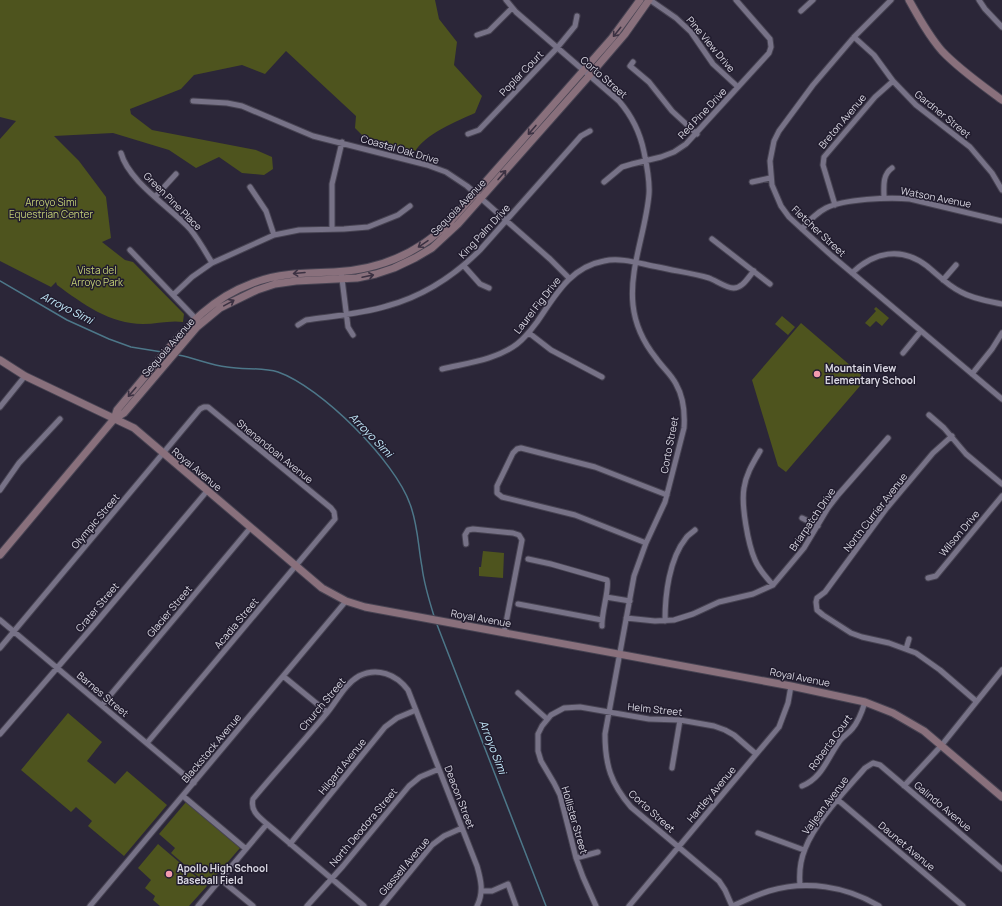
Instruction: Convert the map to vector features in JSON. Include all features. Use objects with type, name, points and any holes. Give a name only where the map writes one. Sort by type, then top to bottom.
[{"type":"main road","name":"Sequoia Avenue","points":[[586,74],[640,0]]},
{"type":"main road","name":"Sequoia Avenue","points":[[114,419],[117,410],[180,334],[220,308],[257,290],[275,284],[296,281],[341,280],[376,274],[394,268],[432,248],[446,237],[478,196],[586,74],[625,34],[649,0]]},
{"type":"main road","points":[[909,0],[932,38],[942,51],[963,71],[1002,100]]},
{"type":"main road","name":"Sequoia Avenue","points":[[0,556],[114,419],[124,413],[190,336],[198,321],[215,302],[230,293],[253,283],[283,275],[341,271],[374,266],[398,258],[411,252],[442,230],[478,196]]},
{"type":"main road","name":"Royal Avenue","points":[[0,360],[25,376],[134,428],[322,588],[346,601],[365,607],[791,686],[865,702],[893,713],[924,731],[1002,797]]},
{"type":"street","name":"Corto Street","points":[[506,0],[512,8],[619,102],[630,115],[640,134],[649,180],[649,195],[636,263],[632,292],[633,307],[637,323],[649,348],[676,384],[681,395],[684,408],[684,428],[667,495],[646,543],[634,576],[605,734],[605,752],[608,768],[614,784],[622,797],[631,807],[719,881],[732,906]]},
{"type":"street","name":"Pine View Drive","points":[[649,0],[676,18],[690,32],[713,64],[738,87]]},
{"type":"street","name":"Red Pine Drive","points":[[604,182],[622,168],[661,157],[674,152],[686,144],[697,134],[769,53],[771,42],[768,36],[762,32],[736,0]]},
{"type":"street","points":[[801,11],[813,0]]},
{"type":"street","name":"Fletcher Street","points":[[891,0],[885,4],[854,37],[814,85],[779,132],[771,153],[770,161],[770,178],[774,193],[789,217],[802,229],[1002,399]]},
{"type":"street","points":[[979,0],[985,9],[1002,27]]},
{"type":"street","points":[[477,35],[489,31],[512,8]]},
{"type":"street","name":"Poplar Court","points":[[468,134],[479,130],[557,48],[575,26],[577,16]]},
{"type":"street","name":"Gardner Street","points":[[854,37],[874,56],[893,81],[916,105],[970,147],[992,173],[1002,190]]},
{"type":"street","points":[[633,62],[630,66],[649,82],[672,111],[697,134]]},
{"type":"street","name":"Breton Avenue","points":[[835,204],[823,165],[824,157],[875,97],[893,81]]},
{"type":"street","name":"Coastal Oak Drive","points":[[193,101],[227,103],[242,106],[303,132],[436,168],[458,179],[507,221],[569,278]]},
{"type":"street","name":"King Palm Drive","points":[[298,325],[306,320],[382,308],[404,301],[434,286],[464,266],[507,221],[581,136],[590,131]]},
{"type":"street","points":[[332,229],[332,184],[342,142]]},
{"type":"street","name":"Green Pine Place","points":[[122,152],[123,160],[136,178],[190,230],[200,242],[212,263]]},
{"type":"street","points":[[884,198],[885,176],[887,171],[892,168]]},
{"type":"street","points":[[155,197],[176,174]]},
{"type":"street","points":[[752,182],[770,178]]},
{"type":"street","points":[[250,187],[266,211],[274,234]]},
{"type":"street","name":"Watson Avenue","points":[[802,229],[818,213],[835,204],[884,198],[910,199],[1002,221]]},
{"type":"street","points":[[174,295],[192,277],[212,263],[274,234],[299,230],[368,227],[398,215],[410,206]]},
{"type":"street","points":[[712,239],[770,284]]},
{"type":"street","points":[[130,250],[198,321]]},
{"type":"street","points":[[852,273],[861,264],[872,258],[885,254],[910,256],[919,261],[960,292],[1002,304]]},
{"type":"street","name":"Laurel Fig Drive","points":[[442,369],[502,353],[517,344],[529,333],[569,278],[595,262],[607,260],[636,263],[700,276],[715,280],[733,288],[742,285],[754,271]]},
{"type":"street","points":[[943,280],[956,265]]},
{"type":"street","points":[[464,266],[480,284],[489,288]]},
{"type":"street","points":[[341,271],[348,327],[352,335]]},
{"type":"street","points":[[903,353],[921,331]]},
{"type":"street","points":[[529,333],[551,350],[602,377]]},
{"type":"street","points":[[972,374],[992,349],[1002,333]]},
{"type":"street","points":[[0,407],[25,376]]},
{"type":"street","name":"Olympic Street","points":[[0,648],[200,409],[204,407]]},
{"type":"street","name":"Shenandoah Avenue","points":[[204,407],[208,408],[325,503],[334,512]]},
{"type":"street","points":[[929,415],[952,436],[966,454],[1002,484]]},
{"type":"street","points":[[0,490],[20,463],[60,419]]},
{"type":"street","name":"North Currier Avenue","points":[[906,649],[851,633],[820,613],[817,610],[816,602],[886,509],[933,453],[952,436]]},
{"type":"street","name":"Briarpatch Drive","points":[[626,618],[665,621],[686,617],[718,602],[753,594],[773,585],[804,548],[828,508],[838,495],[888,438]]},
{"type":"street","points":[[646,543],[575,515],[502,497],[497,493],[497,486],[513,453],[517,449],[521,448],[595,467],[667,495]]},
{"type":"street","points":[[760,451],[746,478],[743,500],[752,552],[760,570],[773,585]]},
{"type":"street","name":"Crater Street","points":[[0,734],[207,491]]},
{"type":"street","name":"Wilson Drive","points":[[928,578],[936,576],[1002,496]]},
{"type":"street","name":"Acadia Street","points":[[147,743],[335,519],[334,512]]},
{"type":"street","points":[[802,518],[818,526]]},
{"type":"street","name":"Glacier Street","points":[[102,705],[251,527]]},
{"type":"street","points":[[466,544],[465,535],[468,530],[473,529],[520,535],[522,540],[504,633]]},
{"type":"street","points":[[665,621],[666,595],[672,567],[686,538],[695,530]]},
{"type":"street","points":[[528,559],[607,580],[608,586],[602,626]]},
{"type":"street","points":[[606,597],[630,601]]},
{"type":"street","name":"Blackstock Avenue","points":[[90,906],[346,601]]},
{"type":"street","points":[[518,604],[602,620]]},
{"type":"street","name":"Barnes Street","points":[[0,620],[194,783]]},
{"type":"street","points":[[909,639],[906,649],[929,661],[976,701]]},
{"type":"street","points":[[904,786],[941,746],[1002,670]]},
{"type":"street","name":"Church Street","points":[[267,824],[255,813],[251,805],[253,799],[353,680],[364,674],[378,672],[390,675],[402,682],[408,690],[416,710]]},
{"type":"street","points":[[283,676],[327,712]]},
{"type":"street","name":"Hartley Avenue","points":[[629,906],[779,726],[784,716],[791,686]]},
{"type":"street","points":[[518,693],[547,719]]},
{"type":"street","name":"Roberta Court","points":[[802,786],[812,782],[828,762],[840,741],[859,720],[865,702]]},
{"type":"street","name":"Helm Street","points":[[547,719],[557,711],[570,707],[580,707],[649,720],[680,720],[714,726],[724,730],[734,735],[756,754]]},
{"type":"street","name":"Deacon Street","points":[[416,710],[477,866],[482,891],[481,898],[477,906]]},
{"type":"street","name":"Hilgard Avenue","points":[[290,844],[385,728],[397,718],[416,710]]},
{"type":"street","name":"Hollister Street","points":[[547,719],[538,734],[538,751],[541,761],[560,795],[576,858],[596,906]]},
{"type":"street","points":[[672,768],[680,720]]},
{"type":"street","name":"Galindo Avenue","points":[[870,764],[877,763],[880,765],[1002,869]]},
{"type":"street","name":"Valjean Avenue","points":[[800,886],[800,869],[804,850],[815,830],[838,800],[870,764]]},
{"type":"street","name":"North Deodora Street","points":[[307,906],[343,866],[409,786],[420,777],[440,769]]},
{"type":"street","points":[[183,796],[246,849]]},
{"type":"street","name":"Daunet Avenue","points":[[838,800],[963,906]]},
{"type":"street","points":[[198,906],[267,824],[364,906]]},
{"type":"street","name":"Glassell Avenue","points":[[382,906],[432,845],[444,836],[462,828]]},
{"type":"street","points":[[758,834],[804,850]]},
{"type":"street","points":[[576,858],[598,852]]},
{"type":"street","points":[[220,879],[253,906]]},
{"type":"street","points":[[482,891],[492,891],[508,884],[516,906]]},
{"type":"street","points":[[732,906],[768,891],[800,886],[822,886],[840,889],[858,895],[879,906]]},
{"type":"green space","points":[[0,0],[435,0],[439,19],[457,42],[454,65],[482,96],[475,113],[433,134],[419,146],[415,152],[362,135],[355,128],[356,116],[286,51],[265,74],[242,65],[194,75],[181,89],[130,109],[131,114],[152,130],[256,150],[272,157],[273,169],[264,175],[242,173],[219,157],[196,168],[169,150],[113,133],[54,136],[79,161],[106,197],[111,238],[102,242],[125,260],[133,262],[184,314],[183,322],[173,321],[143,324],[119,321],[87,306],[57,285],[56,282],[51,287],[0,261],[0,139],[16,121],[0,117]]},
{"type":"green space","points":[[876,307],[889,318],[882,326],[876,321],[870,327],[865,323],[876,311],[874,309]]},
{"type":"green space","points":[[782,316],[795,327],[788,335],[775,324]]},
{"type":"green space","points":[[801,323],[866,379],[786,472],[778,466],[752,380]]},
{"type":"green space","points":[[483,551],[504,553],[503,578],[479,576],[479,567],[481,567]]},
{"type":"green space","points":[[68,713],[102,742],[87,761],[115,784],[127,771],[167,805],[124,856],[88,826],[92,821],[76,807],[71,812],[21,770]]},
{"type":"green space","points":[[186,802],[240,848],[208,885],[171,853],[175,848],[159,834]]},
{"type":"green space","name":"Apollo High School Baseball Field","points":[[158,844],[207,886],[189,906],[160,906],[153,900],[155,896],[145,888],[151,880],[138,868]]},
{"type":"waterway","name":"Arroyo Simi","points":[[0,281],[67,320],[109,339],[131,347],[162,352]]},
{"type":"waterway","name":"Arroyo Simi","points":[[178,355],[233,368],[272,370],[295,380],[315,393],[335,409],[373,447],[389,467],[402,487],[413,512],[424,580],[434,616]]},
{"type":"waterway","name":"Arroyo Simi","points":[[436,622],[546,906]]},
{"type":"place","name":"Mountain View Elementary School","points":[[817,374]]},
{"type":"place","name":"Apollo High School Baseball Field","points":[[169,874]]},
{"type":"park label","name":"Arroyo Simi Equestrian Center","points":[[51,208]]},
{"type":"park label","name":"Vista del Arroyo Park","points":[[97,276]]}]
